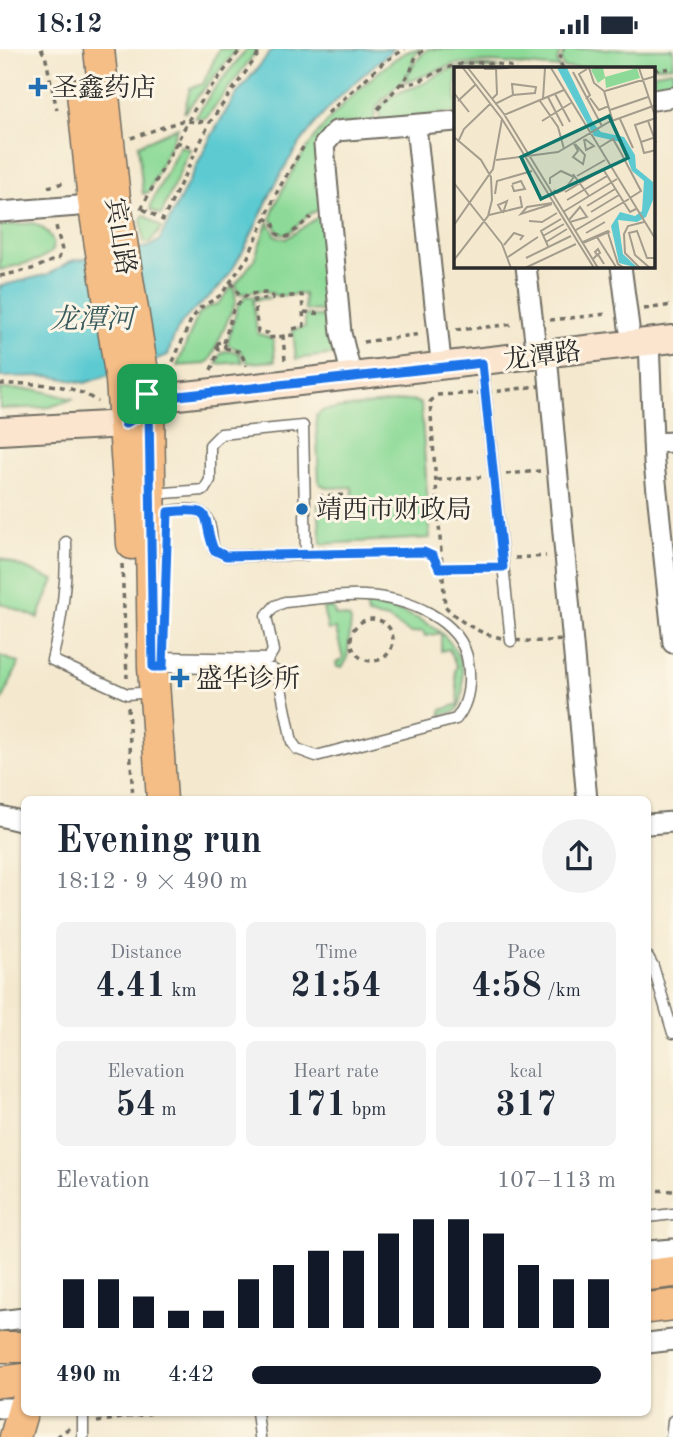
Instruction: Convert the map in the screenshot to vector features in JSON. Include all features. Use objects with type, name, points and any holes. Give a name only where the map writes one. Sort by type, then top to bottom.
[{"type":"main road","name":"宾山路","points":[[81,49],[81,80],[93,201],[119,226]]},
{"type":"main road","name":"宾山路","points":[[99,49],[107,146],[119,226],[130,399],[147,796]]},
{"type":"main road","name":"龙潭路","points":[[0,421],[96,414],[168,384],[347,362],[439,342],[538,339],[644,330],[673,322]]},
{"type":"main road","name":"龙潭路","points":[[0,431],[130,399],[483,374],[538,339]]},
{"type":"main road","name":"宾山路","points":[[130,399],[150,505],[143,678],[161,796]]},
{"type":"main road","points":[[651,1275],[673,1272]]},
{"type":"main road","points":[[651,1308],[673,1305]]},
{"type":"main road","points":[[0,1347],[21,1347]]},
{"type":"main road","points":[[0,1382],[21,1379]]},
{"type":"main road","points":[[15,1437],[21,1416]]},
{"type":"main road","points":[[32,1437],[39,1416]]},
{"type":"street","points":[[347,362],[329,210],[324,151],[326,140],[336,131],[454,121]]},
{"type":"street","points":[[416,126],[439,342]]},
{"type":"street","points":[[0,212],[78,206],[93,201]]},
{"type":"street","points":[[526,268],[538,339],[587,796]]},
{"type":"street","points":[[622,268],[644,330],[663,442],[673,643]]},
{"type":"street","points":[[0,816],[21,821]]},
{"type":"street","points":[[651,824],[673,822]]},
{"type":"street","points":[[651,1251],[673,1248]]},
{"type":"street","points":[[0,1321],[21,1318]]},
{"type":"street","points":[[651,1343],[673,1341]]},
{"type":"street","points":[[0,1408],[21,1407]]},
{"type":"lane","points":[[483,374],[512,641]]},
{"type":"lane","points":[[303,426],[306,555],[226,556],[214,550],[208,518],[201,512],[150,505],[204,490],[210,480],[210,445],[221,434],[303,426]]},
{"type":"lane","points":[[66,542],[67,569],[61,627],[52,660],[143,678],[272,669],[278,673],[292,742],[297,749],[316,756],[456,719],[465,705],[469,679],[462,644],[444,623],[405,604],[369,596],[285,602],[275,606],[266,616],[273,651],[268,659],[143,678]]},
{"type":"lane","points":[[651,963],[673,1033]]},
{"type":"lane","points":[[651,1217],[673,1214]]},
{"type":"lane","points":[[83,1416],[83,1437]]},
{"type":"lane","points":[[257,1416],[260,1437]]},
{"type":"lane","points":[[671,1437],[673,1421]]},
{"type":"path","points":[[41,49],[45,55],[60,120]]},
{"type":"path","points":[[119,226],[143,209],[188,120],[241,49]]},
{"type":"path","points":[[143,209],[163,220],[210,122],[262,49]]},
{"type":"path","points":[[325,116],[384,62],[405,49]]},
{"type":"path","points":[[377,129],[378,109],[412,71],[416,56],[426,49]]},
{"type":"path","points":[[562,67],[559,61],[563,49]]},
{"type":"path","points":[[401,85],[419,82],[456,65],[493,64],[511,67]]},
{"type":"path","points":[[123,139],[188,120],[210,122]]},
{"type":"path","points":[[171,363],[196,313],[221,295],[248,257],[265,218],[310,135]]},
{"type":"path","points":[[176,142],[196,148]]},
{"type":"path","points":[[39,189],[65,183],[70,176]]},
{"type":"path","points":[[265,218],[272,222],[277,234],[287,237],[312,216],[329,210]]},
{"type":"path","points":[[0,276],[32,269],[59,258],[62,250],[56,225]]},
{"type":"path","points":[[231,282],[241,298]]},
{"type":"path","points":[[224,345],[233,310],[241,298],[247,294],[264,292],[274,298]]},
{"type":"path","points":[[302,295],[304,326],[293,329],[293,335],[269,338],[268,333],[258,332],[254,300],[274,298],[302,295]]},
{"type":"path","points":[[347,362],[366,339],[439,342],[538,339],[644,330],[673,305]]},
{"type":"path","points":[[283,336],[286,365]]},
{"type":"path","points":[[211,372],[219,350],[218,344],[241,352],[246,368]]},
{"type":"path","points":[[430,391],[483,374]]},
{"type":"path","points":[[0,384],[39,383],[130,399]]},
{"type":"path","points":[[437,480],[550,470]]},
{"type":"path","points":[[305,496],[348,495]]},
{"type":"path","points":[[306,555],[424,552],[433,556],[439,568],[558,555]]},
{"type":"path","points":[[121,558],[143,678],[133,796]]},
{"type":"path","points":[[366,619],[380,620],[393,636],[390,649],[374,661],[360,657],[351,640],[355,627],[366,619]]},
{"type":"path","points":[[651,1190],[673,1191]]},
{"type":"path","points":[[83,1424],[133,1416]]},
{"type":"green space","points":[[219,49],[237,49],[184,113],[190,88],[203,84]]},
{"type":"green space","points":[[247,49],[258,49],[206,118],[195,118],[211,93]]},
{"type":"green space","points":[[421,49],[403,79],[378,106],[374,122],[333,125],[324,208],[311,213],[288,234],[279,233],[271,218],[274,208],[293,170],[316,135],[343,104],[375,75],[402,54]]},
{"type":"green space","points":[[428,49],[561,49],[557,62],[560,67],[492,62],[454,64],[405,83]]},
{"type":"green space","points":[[565,49],[673,49],[673,66],[564,67],[561,61]]},
{"type":"green space","points":[[454,69],[454,112],[379,122],[379,113],[386,100]]},
{"type":"green space","points":[[673,70],[673,91],[656,89],[656,73]]},
{"type":"green space","points":[[178,127],[149,192],[143,194],[138,145]]},
{"type":"green space","points":[[180,146],[190,149],[161,215],[151,210],[151,204]]},
{"type":"green space","points":[[324,213],[330,315],[325,311],[305,310],[304,294],[277,296],[264,290],[238,294],[236,284],[254,260],[268,221],[276,236],[286,239]]},
{"type":"green space","points":[[144,215],[162,228],[149,243],[144,243],[141,219]]},
{"type":"green space","points":[[33,223],[49,234],[53,241],[53,251],[38,260],[0,270],[0,226]]},
{"type":"green space","points":[[233,285],[236,301],[211,359],[205,364],[177,366],[198,315],[208,307],[218,304]]},
{"type":"green space","points":[[245,296],[271,298],[253,300],[257,333],[273,339],[275,361],[248,363],[240,350],[227,345],[238,305]]},
{"type":"green space","points":[[305,315],[327,317],[334,321],[335,354],[296,359],[293,330],[305,327]]},
{"type":"green space","points":[[225,351],[238,352],[243,362],[217,364],[220,355]]},
{"type":"green space","points":[[0,389],[38,390],[73,399],[50,407],[0,409]]},
{"type":"green space","points":[[412,400],[421,404],[430,538],[321,544],[318,504],[353,499],[352,487],[327,488],[319,483],[316,416],[324,410]]},
{"type":"green space","points":[[0,558],[54,580],[38,618],[0,603]]},
{"type":"green space","points":[[366,604],[415,617],[441,633],[425,636],[423,631],[410,633],[388,619],[368,615]]},
{"type":"green space","points":[[323,608],[333,608],[335,615],[349,618],[351,621],[347,660],[342,667],[337,667],[336,663],[343,659],[336,629],[328,630]]},
{"type":"green space","points":[[441,633],[453,647],[460,662],[463,680],[462,696],[458,707],[456,711],[441,715],[441,710],[459,704],[455,670],[457,667],[449,649],[441,651]]},
{"type":"green space","points":[[0,656],[19,663],[2,701],[0,700]]},
{"type":"water","name":"龙潭河","points":[[273,49],[394,49],[328,109],[300,143],[277,181],[235,265],[219,287],[179,327],[168,355],[85,383],[50,376],[0,377],[0,286],[49,274],[71,261],[148,247],[159,241],[212,135],[235,96]]},
{"type":"place","name":"圣鑫药店","points":[[38,87]]},
{"type":"place","name":"靖西市财政局","points":[[302,509]]},
{"type":"place","name":"盛华诊所","points":[[180,678]]},
{"type":"route","points":[[147,394],[124,408],[125,424],[139,418],[149,409],[153,667],[163,667],[168,512],[201,512],[208,518],[214,550],[226,556],[424,552],[433,556],[439,568],[503,567],[482,363],[169,397],[149,409],[147,394]]}]
